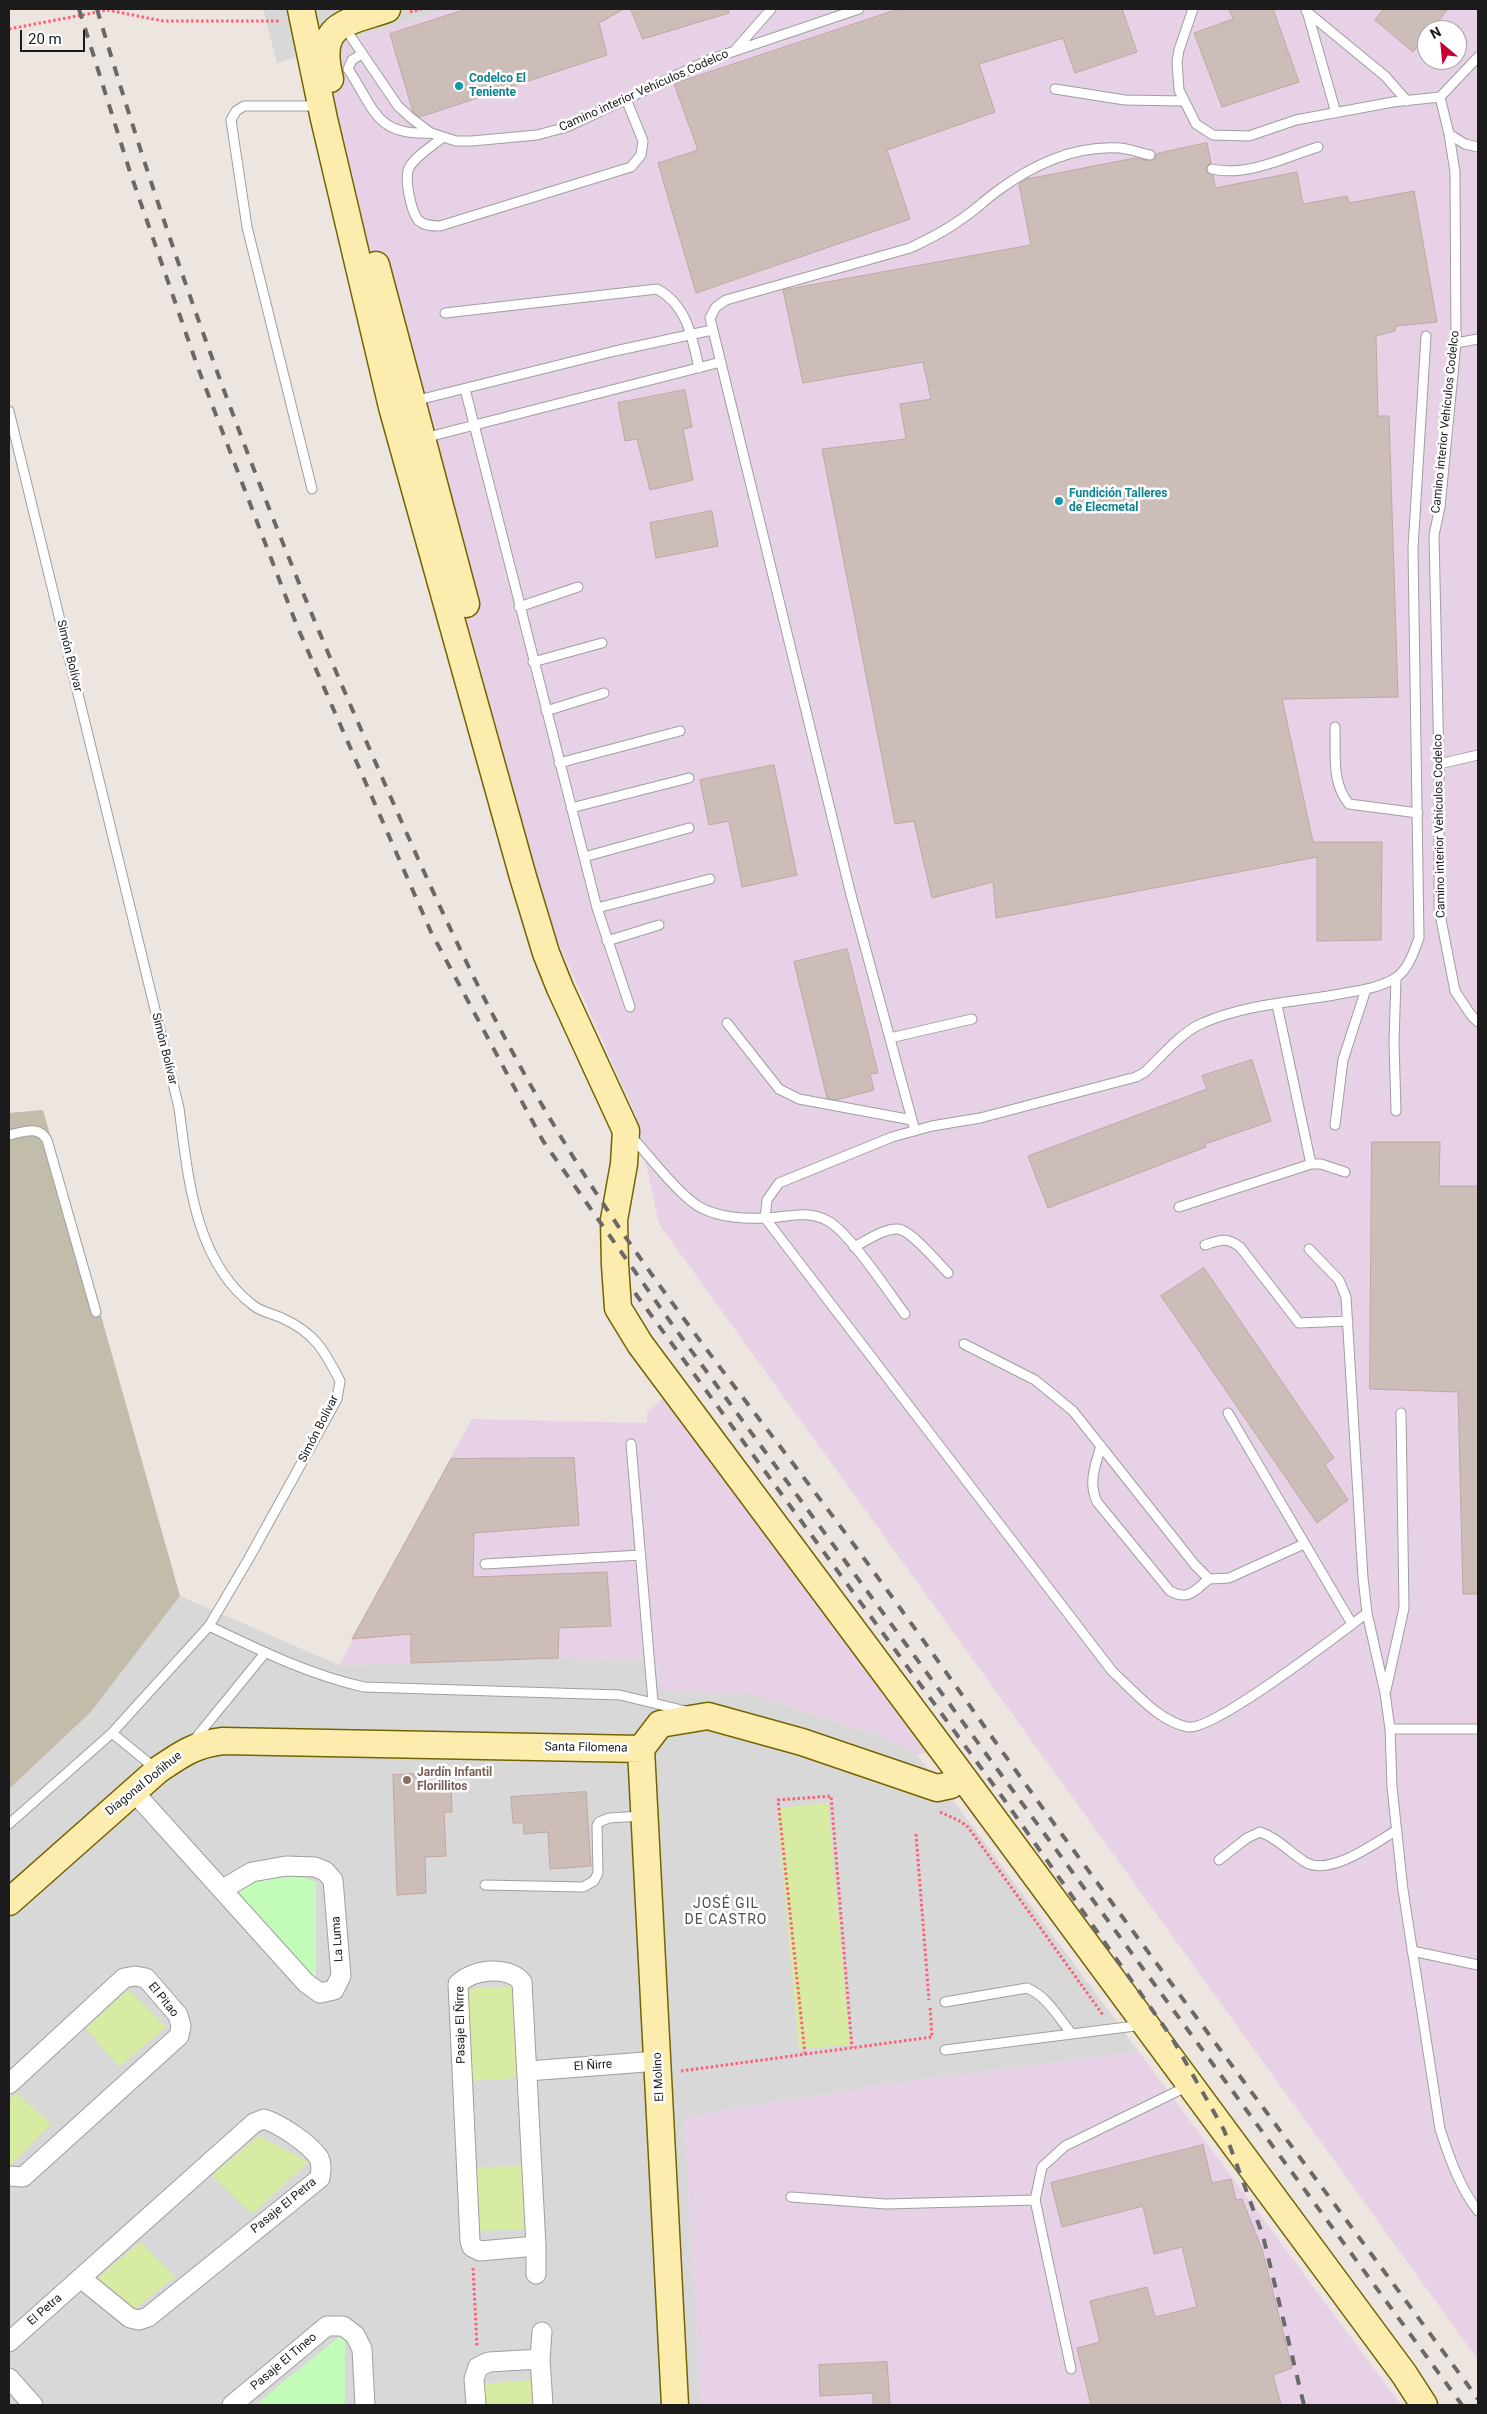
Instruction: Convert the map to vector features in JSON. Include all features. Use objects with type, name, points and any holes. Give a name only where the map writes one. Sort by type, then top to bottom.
[{"type":"main road","points":[[319,9],[347,30]]},
{"type":"main road","points":[[387,9],[347,30],[334,31],[325,46],[326,61],[402,404]]},
{"type":"main road","points":[[296,21],[412,441],[490,754],[546,953],[560,988],[626,1131],[624,1164],[614,1220],[618,1308],[640,1344],[1146,2024],[1404,2374],[1424,2405]]},
{"type":"main road","name":"Santa Filomena","points":[[185,1752],[204,1743],[223,1741],[642,1748],[660,1724],[708,1716],[802,1742],[937,1788],[951,1785],[962,1776]]},
{"type":"main road","name":"El Molino","points":[[642,1748],[675,2405]]},
{"type":"main road","name":"Diagonal Doñihue","points":[[9,1902],[133,1791],[158,1770],[185,1752]]},
{"type":"street","name":"La Luma","points":[[133,1791],[224,1889],[306,1983],[320,1993],[334,1990],[341,1976],[333,1880],[325,1872],[315,1867],[286,1866],[252,1872],[224,1889]]},
{"type":"street","name":"Pasaje El Ñirre","points":[[472,2247],[470,2241],[458,1984],[464,1977],[472,1973],[507,1971],[516,1975],[522,1982],[528,2071],[536,2274]]},
{"type":"street","name":"El Pitao","points":[[9,2084],[124,1978],[135,1976],[146,1978],[178,2015],[181,2026],[179,2036],[23,2177],[9,2176]]},
{"type":"street","name":"El Ñirre","points":[[528,2071],[658,2068]]},
{"type":"street","name":"Pasaje El Petra","points":[[264,2119],[275,2122],[301,2141],[319,2158],[322,2168],[320,2178],[148,2317],[139,2320],[130,2318],[82,2279],[254,2123],[264,2119]]},
{"type":"street","points":[[472,2247],[480,2251],[536,2246]]},
{"type":"street","name":"El Petra","points":[[9,2342],[82,2279]]},
{"type":"street","name":"Pasaje El Tineo","points":[[232,2405],[327,2326],[343,2326],[355,2335],[362,2349],[365,2405]]},
{"type":"street","points":[[542,2332],[540,2359],[543,2405]]},
{"type":"street","points":[[476,2405],[474,2379],[478,2367],[489,2362],[540,2359]]},
{"type":"street","points":[[9,2378],[33,2405]]},
{"type":"lane","points":[[734,51],[771,9]]},
{"type":"lane","name":"Camino interior Vehículos Codelco","points":[[347,30],[398,106],[431,133],[456,141],[472,141],[537,135],[567,127],[711,59],[859,9]]},
{"type":"lane","points":[[1193,9],[1183,35],[1177,62],[1179,90],[1196,124],[1213,135],[1249,136],[1296,120],[1336,112],[1440,97],[1478,57]]},
{"type":"lane","points":[[1306,10],[1336,112]]},
{"type":"lane","points":[[1306,10],[1385,76],[1407,101]]},
{"type":"lane","points":[[362,54],[352,60],[348,70],[379,121],[393,129],[410,134],[431,133]]},
{"type":"lane","points":[[1055,90],[1125,100],[1183,101]]},
{"type":"lane","name":"Camino interior Vehículos Codelco","points":[[1440,97],[1449,134],[1455,172],[1456,343],[1440,507],[1434,534],[1440,764],[1439,908],[1455,991],[1471,1016],[1478,1022]]},
{"type":"lane","points":[[443,137],[410,166],[406,175],[406,185],[418,220],[427,226],[440,226],[631,167],[641,155],[643,141],[626,98]]},
{"type":"lane","points":[[312,488],[247,227],[231,120],[236,110],[244,106],[321,106]]},
{"type":"lane","points":[[1449,134],[1465,144],[1478,147]]},
{"type":"lane","points":[[1212,169],[1241,170],[1318,147]]},
{"type":"lane","points":[[915,1131],[852,895],[710,318],[716,307],[726,300],[910,248],[960,220],[998,191],[1048,161],[1082,151],[1105,148],[1122,148],[1150,155]]},
{"type":"lane","points":[[444,313],[657,289],[668,295],[683,312],[699,368]]},
{"type":"lane","points":[[402,404],[615,351],[712,330]]},
{"type":"lane","points":[[1367,1613],[1235,1708],[1190,1727],[1171,1722],[1112,1671],[765,1218],[767,1200],[779,1183],[892,1137],[980,1118],[1136,1077],[1145,1072],[1193,1028],[1203,1023],[1240,1012],[1366,989],[1396,978],[1411,958],[1419,938],[1413,548],[1426,336]]},
{"type":"lane","points":[[1456,343],[1478,339]]},
{"type":"lane","points":[[412,441],[721,362]]},
{"type":"lane","points":[[465,389],[597,908],[630,1007]]},
{"type":"lane","name":"Simón Bolívar","points":[[9,412],[179,1108],[193,1203],[219,1269],[238,1292],[255,1308],[303,1328],[318,1344],[340,1381],[337,1399],[209,1626],[112,1732],[9,1824]]},
{"type":"lane","points":[[519,607],[578,587]]},
{"type":"lane","points":[[533,662],[602,643]]},
{"type":"lane","points":[[546,711],[604,693]]},
{"type":"lane","points":[[1336,727],[1336,779],[1340,794],[1349,804],[1418,813]]},
{"type":"lane","points":[[559,763],[680,732]]},
{"type":"lane","points":[[1440,764],[1478,754]]},
{"type":"lane","points":[[571,808],[689,778]]},
{"type":"lane","points":[[584,857],[689,828]]},
{"type":"lane","points":[[597,908],[710,879]]},
{"type":"lane","points":[[607,941],[659,925]]},
{"type":"lane","points":[[1396,978],[1394,1042],[1396,1111]]},
{"type":"lane","points":[[1335,1125],[1343,1060],[1366,989]]},
{"type":"lane","points":[[1277,1005],[1311,1164]]},
{"type":"lane","points":[[890,1038],[972,1019]]},
{"type":"lane","points":[[727,1023],[779,1089],[788,1095],[799,1099],[912,1120]]},
{"type":"lane","points":[[9,1134],[36,1129],[44,1134],[48,1140],[96,1312]]},
{"type":"lane","points":[[626,1131],[692,1202],[731,1217],[765,1218],[800,1214],[816,1215],[839,1228],[905,1314]]},
{"type":"lane","points":[[1179,1207],[1311,1164],[1321,1164],[1345,1172]]},
{"type":"lane","points":[[854,1247],[888,1230],[900,1229],[909,1234],[948,1273]]},
{"type":"lane","points":[[1205,1245],[1222,1239],[1232,1240],[1240,1247],[1299,1324],[1348,1321]]},
{"type":"lane","points":[[1310,1249],[1339,1280],[1346,1297],[1363,1578],[1367,1613],[1386,1693],[1390,1730],[1392,1787],[1412,1951],[1440,2129],[1450,2158],[1470,2200],[1478,2211]]},
{"type":"lane","points":[[964,1344],[1035,1380],[1072,1411],[1195,1566],[1209,1579]]},
{"type":"lane","points":[[1228,1413],[1352,1624]]},
{"type":"lane","points":[[1386,1693],[1404,1608],[1401,1413]]},
{"type":"lane","points":[[631,1444],[653,1702]]},
{"type":"lane","points":[[1101,1446],[1091,1484],[1097,1502],[1170,1591],[1180,1596],[1190,1595],[1209,1579],[1229,1578],[1304,1544]]},
{"type":"lane","points":[[485,1564],[641,1555]]},
{"type":"lane","points":[[209,1626],[265,1653],[332,1678],[364,1687],[620,1695],[708,1716]]},
{"type":"lane","name":"Diagonal Doñihue","points":[[185,1752],[265,1653]]},
{"type":"lane","points":[[1390,1730],[1478,1729]]},
{"type":"lane","points":[[112,1732],[158,1770]]},
{"type":"lane","points":[[485,1886],[583,1887],[594,1881],[598,1873],[597,1826],[599,1822],[609,1818],[645,1816]]},
{"type":"lane","points":[[1219,1860],[1247,1838],[1260,1832],[1271,1836],[1306,1863],[1321,1866],[1340,1862],[1397,1830]]},
{"type":"lane","points":[[1412,1951],[1478,1965]]},
{"type":"lane","points":[[945,2002],[1026,1988],[1037,1992],[1046,2000],[1072,2034]]},
{"type":"lane","points":[[945,2050],[1146,2024]]},
{"type":"lane","points":[[1071,2370],[1036,2200],[1042,2167],[1065,2146],[1190,2085]]},
{"type":"lane","points":[[790,2197],[886,2204],[1036,2200]]},
{"type":"path","points":[[9,29],[108,10],[163,20],[296,21]]},
{"type":"path","points":[[805,2054],[778,1800],[831,1796],[852,2048]]},
{"type":"path","points":[[937,1811],[952,1816],[968,1827],[1113,2029]]},
{"type":"path","points":[[658,2068],[805,2054],[932,2037],[916,1834]]},
{"type":"path","points":[[472,2247],[478,2367]]},
{"type":"shaded area","points":[[263,9],[448,9],[277,63]]},
{"type":"shaded area","points":[[448,9],[1478,9],[1478,2360],[659,1224],[636,1116],[547,917],[315,51]]},
{"type":"shaded area","points":[[43,1110],[180,1596],[90,1713],[9,1789],[9,1113]]},
{"type":"shaded area","points":[[669,1394],[928,1748],[925,1753],[917,1755],[909,1749],[878,1735],[752,1694],[665,1691],[660,1689],[656,1659],[558,1658],[339,1665],[472,1419],[647,1423],[647,1412]]},
{"type":"shaded area","points":[[180,1596],[339,1665],[558,1658],[656,1659],[658,1680],[665,1691],[752,1694],[878,1735],[909,1749],[917,1755],[971,1824],[1139,2052],[905,2082],[684,2117],[701,2405],[9,2405],[9,1789],[90,1713]]},
{"type":"shaded area","points":[[1139,2052],[1401,2405],[701,2405],[684,2117],[905,2082]]},
{"type":"green space","points":[[828,1803],[850,2045],[799,2049],[777,1808]]},
{"type":"green space","points":[[288,1872],[316,1882],[316,1982],[239,1893],[252,1879]]},
{"type":"green space","points":[[517,1986],[520,2078],[469,2081],[464,1989]]},
{"type":"green space","points":[[128,1990],[166,2027],[119,2067],[86,2028]]},
{"type":"green space","points":[[16,2093],[51,2124],[10,2166],[9,2099]]},
{"type":"green space","points":[[259,2136],[308,2162],[252,2214],[212,2175]]},
{"type":"green space","points":[[524,2166],[526,2229],[478,2231],[477,2167]]},
{"type":"green space","points":[[140,2242],[175,2277],[128,2314],[96,2280]]},
{"type":"green space","points":[[345,2332],[345,2405],[255,2405]]},
{"type":"green space","points":[[531,2380],[532,2405],[486,2405],[484,2384]]},
{"type":"building","name":"Codelco El Teniente","points":[[467,9],[624,9],[599,23],[607,55],[420,117],[413,112],[390,34]]},
{"type":"building","points":[[631,9],[728,9],[729,13],[643,39]]},
{"type":"building","points":[[899,9],[1122,9],[1137,52],[1075,73],[1063,38],[979,64],[995,112],[887,150],[910,219],[696,293],[658,163],[698,150],[674,84]]},
{"type":"building","points":[[1229,9],[1273,9],[1299,82],[1222,107],[1194,33],[1233,19]]},
{"type":"building","points":[[1384,9],[1448,9],[1439,20],[1417,20],[1417,47],[1413,52],[1375,20]]},
{"type":"building","name":"Fundición Talleres de Elecmetal","points":[[1207,143],[1211,163],[1207,166],[1206,171],[1213,175],[1215,188],[1297,172],[1303,204],[1347,196],[1349,203],[1414,191],[1437,322],[1396,326],[1395,331],[1376,336],[1378,416],[1389,416],[1398,697],[1282,699],[1313,842],[1382,842],[1381,940],[1317,941],[1317,857],[996,918],[993,882],[932,898],[914,821],[895,824],[822,449],[906,439],[900,404],[931,399],[923,362],[803,383],[783,290],[1031,245],[1019,184],[1027,179],[1135,158],[1151,161],[1155,159],[1156,154]]},
{"type":"building","points":[[685,390],[692,427],[683,429],[693,480],[650,490],[637,439],[625,441],[618,403]]},
{"type":"building","points":[[712,511],[718,546],[656,558],[650,523]]},
{"type":"building","points":[[774,765],[797,875],[742,887],[729,821],[709,825],[700,780]]},
{"type":"building","points":[[847,949],[878,1073],[870,1074],[874,1090],[836,1100],[827,1098],[794,962]]},
{"type":"building","points":[[1252,1060],[1271,1121],[1205,1144],[1206,1147],[1048,1208],[1028,1156],[1207,1089],[1202,1076]]},
{"type":"building","points":[[1372,1142],[1440,1142],[1439,1186],[1478,1186],[1478,1594],[1463,1594],[1458,1392],[1370,1389]]},
{"type":"building","points":[[1204,1268],[1334,1458],[1325,1465],[1348,1500],[1317,1523],[1161,1296]]},
{"type":"building","points":[[574,1458],[579,1525],[474,1533],[473,1577],[607,1572],[611,1626],[559,1628],[558,1658],[411,1663],[411,1634],[352,1639],[451,1459]]},
{"type":"building","points":[[416,1774],[417,1785],[451,1783],[452,1812],[444,1812],[446,1856],[425,1857],[426,1893],[397,1895],[393,1775]]},
{"type":"building","points":[[586,1792],[591,1866],[550,1869],[548,1832],[524,1834],[523,1823],[513,1823],[511,1797]]},
{"type":"building","points":[[1203,2145],[1212,2183],[1231,2179],[1236,2200],[1242,2199],[1262,2249],[1292,2368],[1273,2375],[1281,2405],[1091,2405],[1077,2348],[1100,2342],[1090,2301],[1147,2287],[1155,2317],[1197,2307],[1182,2247],[1154,2254],[1143,2206],[1062,2227],[1051,2183]]},
{"type":"building","points":[[887,2362],[890,2405],[873,2405],[873,2393],[820,2396],[819,2365]]},
{"type":"railway","points":[[79,9],[130,172],[198,368],[297,626],[431,932],[543,1141],[674,1327],[1462,2405]]},
{"type":"railway","points":[[97,9],[187,288],[220,380],[291,563],[328,653],[433,892],[505,1038],[558,1132],[594,1190],[672,1302],[836,1520],[1047,1814],[1478,2399]]},
{"type":"railway","points":[[635,1293],[1003,1798],[1172,2038],[1224,2130],[1263,2236],[1304,2405]]},
{"type":"place","name":"Codelco El Teniente","points":[[459,86]]},
{"type":"place","name":"Fundición Talleres de Elecmetal","points":[[1059,501]]},
{"type":"place","name":"Jardín Infantil Florillitos","points":[[407,1780]]},
{"type":"district","name":"JOSÉ GIL DE CASTRO","points":[[726,1912]]}]
